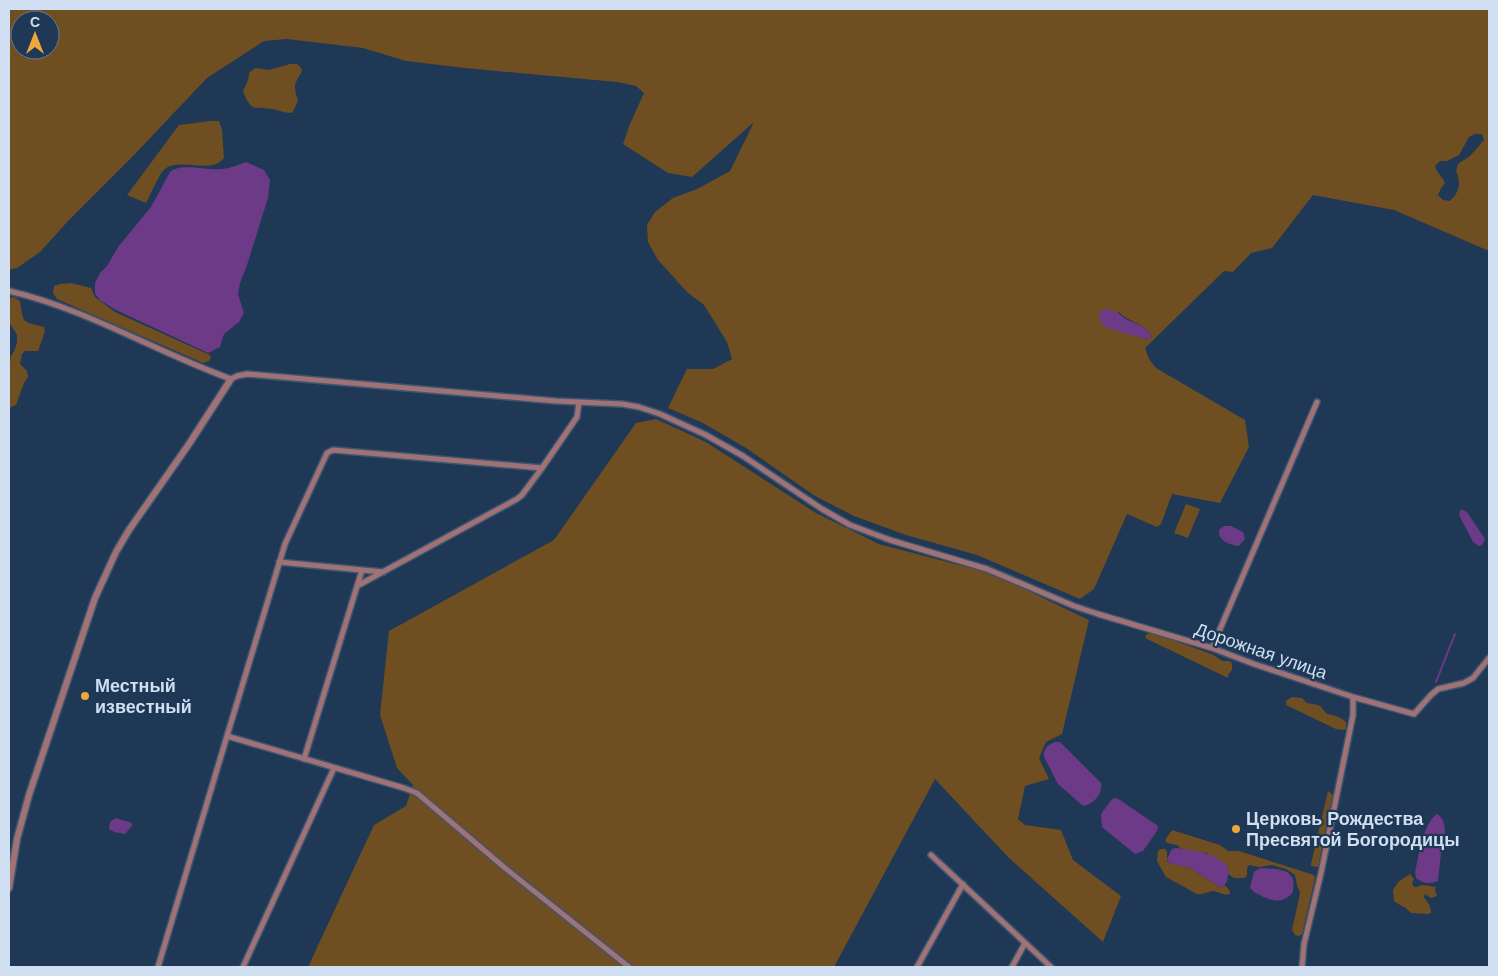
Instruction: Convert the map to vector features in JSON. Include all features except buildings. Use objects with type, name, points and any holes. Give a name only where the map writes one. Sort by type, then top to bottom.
[{"type":"street","points":[[9,291],[39,298],[110,326],[231,379],[189,444],[129,530],[104,575],[29,795],[17,840],[9,888]]},
{"type":"street","name":"Дорожная улица","points":[[231,379],[247,374],[622,404],[639,407],[660,414],[706,435],[743,456],[822,509],[850,525],[890,540],[987,569],[1074,606],[1212,648],[1353,697],[1414,714],[1438,690],[1464,683],[1473,678],[1489,658]]},
{"type":"street","points":[[357,586],[522,495],[577,417],[579,402]]},
{"type":"street","points":[[1212,648],[1317,402]]},
{"type":"street","points":[[158,967],[284,544],[327,453],[333,450],[542,468]]},
{"type":"street","points":[[279,562],[383,572]]},
{"type":"street","points":[[304,759],[362,570]]},
{"type":"street","points":[[1302,967],[1304,944],[1321,873],[1353,715],[1353,697]]},
{"type":"street","points":[[227,736],[417,793],[505,868],[629,967]]},
{"type":"street","points":[[243,967],[334,768]]},
{"type":"street","points":[[931,855],[1051,967]]},
{"type":"street","points":[[917,967],[963,884]]},
{"type":"street","points":[[1012,967],[1025,943]]},
{"type":"shaded area","points":[[9,9],[1489,9],[1489,251],[1394,210],[1313,195],[1272,248],[1251,253],[1233,272],[1224,271],[1145,348],[1149,359],[1156,368],[1245,420],[1249,447],[1220,503],[1172,494],[1161,524],[1157,527],[1127,514],[1094,589],[1080,599],[977,555],[906,535],[854,516],[815,496],[746,448],[703,423],[668,408],[687,369],[713,369],[732,359],[727,342],[704,305],[687,292],[658,260],[648,242],[647,225],[655,212],[673,198],[697,189],[730,171],[754,122],[692,177],[668,173],[623,144],[644,93],[636,86],[617,82],[406,61],[363,48],[287,39],[264,41],[207,78],[40,252],[17,268],[9,270]],"holes":[[[1475,134],[1482,134],[1484,140],[1470,156],[1458,164],[1456,171],[1459,179],[1458,190],[1450,201],[1443,200],[1438,195],[1445,183],[1435,166],[1440,161],[1447,161],[1459,155],[1469,137]],[[1119,312],[1149,332],[1152,337],[1147,339],[1109,328]]]},
{"type":"shaded area","points":[[297,64],[302,69],[295,85],[298,101],[292,113],[254,108],[249,104],[243,92],[249,73],[255,68],[269,70]]},
{"type":"shaded area","points":[[219,121],[222,130],[224,158],[218,163],[211,165],[178,165],[165,169],[146,203],[127,195],[179,125]]},
{"type":"shaded area","points":[[246,162],[264,170],[270,180],[268,198],[240,283],[238,294],[244,313],[239,322],[224,334],[220,347],[208,353],[116,310],[101,301],[95,294],[95,283],[100,273],[107,266],[118,247],[151,207],[170,172],[175,169],[188,167],[222,169]]},
{"type":"shaded area","points":[[71,283],[91,288],[95,297],[115,312],[210,355],[211,358],[203,363],[57,299],[53,293],[54,286]]},
{"type":"shaded area","points":[[14,297],[20,301],[23,318],[31,324],[44,327],[45,331],[38,351],[25,351],[22,354],[20,364],[27,371],[28,377],[16,405],[9,408],[9,366],[17,342],[17,335],[9,322],[9,298]]},
{"type":"shaded area","points":[[1105,309],[1116,312],[1143,327],[1152,337],[1147,339],[1116,331],[1105,326],[1100,321],[1099,313]]},
{"type":"shaded area","points":[[656,419],[706,442],[816,513],[879,544],[993,574],[1089,620],[1062,734],[1046,742],[1039,758],[1049,779],[1025,786],[1018,819],[1025,825],[1061,830],[1073,860],[1121,896],[1103,942],[1008,857],[935,779],[834,967],[308,967],[374,825],[406,806],[413,785],[397,768],[380,715],[389,631],[554,540],[636,423]]},
{"type":"shaded area","points":[[1186,504],[1200,509],[1188,538],[1174,533]]},
{"type":"shaded area","points":[[1461,509],[1467,512],[1485,539],[1482,545],[1479,546],[1473,542],[1459,515]]},
{"type":"shaded area","points":[[1224,526],[1231,526],[1243,532],[1245,539],[1239,546],[1222,540],[1219,530]]},
{"type":"shaded area","points":[[1150,633],[1214,655],[1222,661],[1229,661],[1232,663],[1232,670],[1228,678],[1145,638]]},
{"type":"shaded area","points":[[1292,697],[1302,698],[1307,703],[1318,705],[1327,714],[1342,719],[1346,722],[1346,729],[1336,729],[1286,705],[1286,701]]},
{"type":"shaded area","points":[[1055,742],[1060,742],[1101,783],[1099,795],[1091,803],[1083,806],[1058,784],[1044,757],[1046,747]]},
{"type":"shaded area","points":[[1328,791],[1333,795],[1318,867],[1311,866],[1311,864]]},
{"type":"shaded area","points":[[1117,798],[1158,826],[1157,831],[1143,851],[1135,854],[1102,827],[1101,814],[1112,799]]},
{"type":"shaded area","points":[[1437,814],[1444,823],[1444,843],[1442,844],[1438,881],[1427,883],[1416,878],[1415,872],[1425,832],[1432,818]]},
{"type":"shaded area","points":[[116,818],[132,823],[132,826],[125,834],[109,829],[110,822]]},
{"type":"shaded area","points":[[1172,830],[1220,845],[1228,851],[1239,851],[1314,875],[1315,878],[1302,934],[1299,936],[1295,935],[1292,930],[1300,893],[1295,875],[1286,869],[1272,865],[1259,867],[1249,865],[1247,876],[1244,878],[1234,878],[1228,874],[1229,869],[1207,853],[1181,849],[1177,845],[1167,843],[1165,840]]},
{"type":"shaded area","points":[[1161,849],[1167,851],[1167,861],[1169,863],[1190,868],[1218,886],[1223,887],[1225,885],[1230,894],[1214,891],[1197,894],[1166,877],[1157,861],[1158,851]]},
{"type":"shaded area","points":[[1172,849],[1206,853],[1224,863],[1229,869],[1227,881],[1223,887],[1218,886],[1190,868],[1169,863],[1167,859]]},
{"type":"shaded area","points":[[1260,868],[1288,873],[1293,880],[1293,892],[1285,899],[1277,901],[1254,892],[1250,887],[1254,872]]},
{"type":"shaded area","points":[[1410,874],[1414,879],[1413,886],[1436,887],[1437,896],[1431,898],[1425,894],[1424,897],[1430,906],[1431,912],[1429,914],[1411,913],[1394,901],[1393,890],[1398,882]]},
{"type":"waterway","points":[[1436,682],[1455,634]]},
{"type":"place","name":"Местный известный","points":[[85,696]]},
{"type":"place","name":"Церковь Рождества Пресвятой Богородицы","points":[[1236,829]]}]
